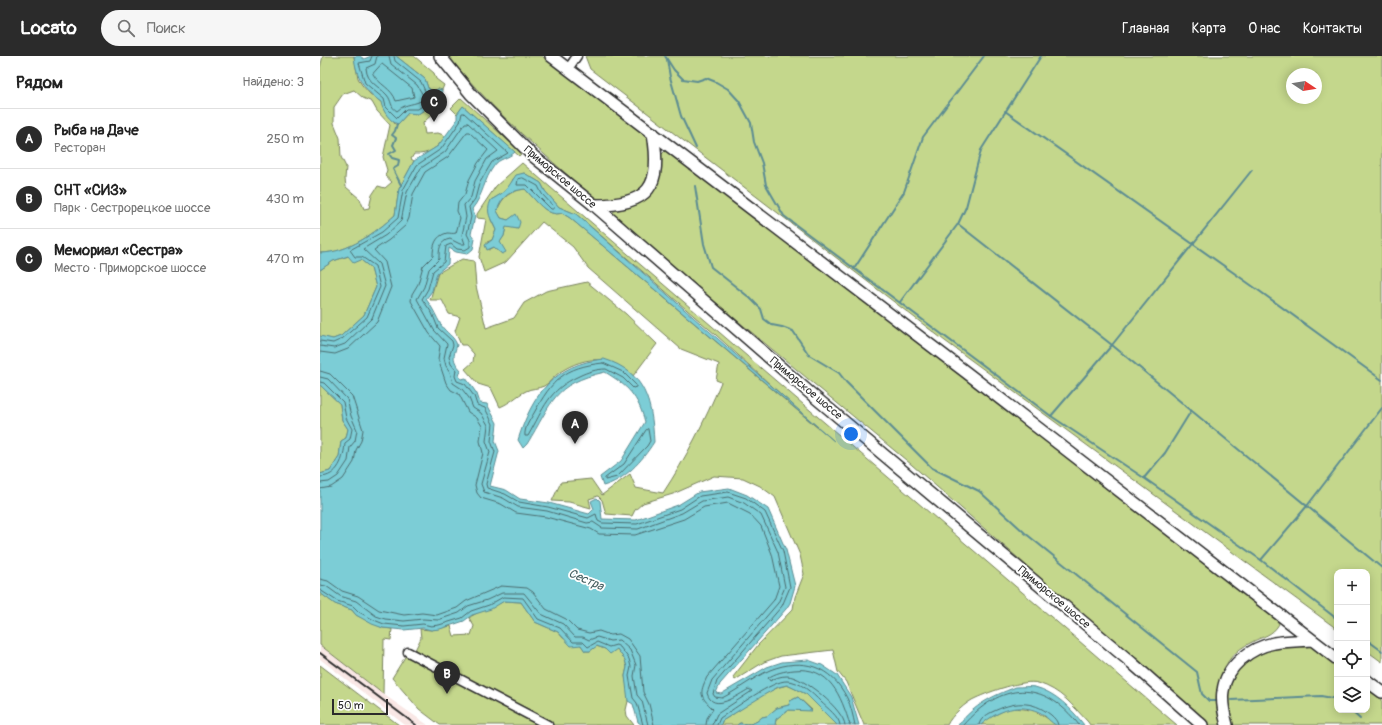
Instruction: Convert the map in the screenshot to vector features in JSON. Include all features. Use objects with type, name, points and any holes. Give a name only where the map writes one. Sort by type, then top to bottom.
[{"type":"highway","name":"Приморское шоссе","points":[[440,56],[471,94],[533,156],[594,205],[798,382],[1126,658],[1202,725]]},
{"type":"highway","points":[[551,56],[967,373],[1334,657]]},
{"type":"highway","points":[[594,205],[609,205],[628,202],[640,197],[651,186],[655,176],[657,161],[653,133]]},
{"type":"highway","points":[[1227,725],[1224,710],[1224,684],[1226,677],[1241,658],[1261,646],[1311,640]]},
{"type":"highway","points":[[1370,683],[1382,692]]},
{"type":"street","points":[[568,69],[577,56]]},
{"type":"street","points":[[408,652],[548,725]]},
{"type":"shaded area","points":[[320,645],[383,694],[428,725],[405,725],[320,659]]},
{"type":"green space","points":[[323,56],[354,56],[358,78],[362,85],[370,94],[381,102],[395,124],[398,124],[408,113],[418,114],[441,99],[443,104],[423,123],[425,134],[438,133],[446,136],[432,150],[414,154],[411,159],[414,161],[399,189],[395,215],[379,229],[351,246],[341,250],[320,253],[320,68]],"holes":[[[354,90],[363,98],[372,102],[377,111],[390,125],[383,157],[387,170],[385,176],[392,182],[385,188],[378,186],[372,195],[369,208],[364,209],[360,199],[346,187],[346,167],[341,157],[340,138],[334,123],[334,107],[343,94]]]},
{"type":"green space","points":[[396,56],[414,56],[434,73],[436,79],[444,85],[442,90],[438,89],[433,91],[428,88],[425,79]]},
{"type":"green space","points":[[448,56],[542,56],[646,136],[650,147],[652,160],[650,172],[645,183],[635,192],[616,199],[609,200],[596,198],[589,195],[506,119],[476,89]]},
{"type":"green space","points":[[585,56],[1382,56],[1382,662],[1370,653],[1370,569],[1334,569],[1334,627],[945,341],[590,69]]},
{"type":"green space","points":[[461,98],[522,153],[519,156],[463,106],[457,114],[451,108]]},
{"type":"green space","points":[[666,150],[1276,618],[1279,624],[1273,631],[1240,649],[1231,657],[1225,667],[1219,688],[1219,712],[1221,725],[1208,725],[912,465],[611,216],[614,211],[626,209],[636,205],[650,194],[658,177],[661,155]]},
{"type":"green space","points":[[522,163],[1177,725],[1090,725],[1060,694],[1046,686],[1032,682],[1016,684],[972,700],[955,714],[947,725],[864,725],[846,682],[838,672],[833,650],[781,656],[764,662],[735,680],[733,677],[758,645],[793,609],[795,597],[804,574],[800,555],[775,497],[760,486],[743,478],[714,476],[673,494],[643,503],[635,510],[632,516],[606,514],[602,500],[598,496],[589,499],[591,508],[569,502],[552,501],[561,482],[591,479],[602,495],[630,474],[636,488],[663,493],[687,453],[715,397],[721,382],[716,380],[719,364],[681,349],[588,268],[573,247],[542,222],[506,262],[484,272],[479,257],[486,219],[477,218],[477,214],[496,186]],"holes":[[[524,173],[541,183],[545,191],[559,207],[576,214],[716,335],[818,428],[570,218],[562,213],[551,213],[546,210],[525,189],[515,191],[504,198],[497,211],[501,218],[508,220],[516,215],[518,229],[506,226],[504,236],[500,242],[502,254],[494,247],[489,250],[487,242],[492,240],[496,230],[491,220],[491,200],[507,189],[513,179]]]},
{"type":"green space","points":[[349,256],[361,260],[371,268],[376,287],[364,315],[341,336],[333,339],[321,337],[320,270],[333,261]]},
{"type":"green space","points":[[462,259],[474,261],[476,286],[486,328],[514,318],[524,303],[546,291],[587,282],[626,314],[657,344],[633,376],[616,364],[607,361],[589,360],[580,362],[570,366],[558,374],[544,386],[528,390],[500,407],[491,388],[478,384],[465,369],[473,362],[474,354],[466,345],[461,345],[455,331],[460,317],[449,314],[442,300],[430,300],[438,273]]},
{"type":"green space","points":[[320,385],[340,404],[342,420],[348,429],[346,438],[341,441],[339,457],[330,471],[320,474]]},
{"type":"green space","points":[[320,593],[335,604],[352,610],[356,615],[383,628],[392,629],[391,640],[384,639],[383,694],[320,645]]},
{"type":"green space","points":[[504,601],[521,602],[535,622],[558,632],[563,638],[581,645],[585,651],[590,651],[596,646],[605,649],[617,649],[625,660],[627,667],[625,676],[629,697],[626,710],[627,716],[634,725],[440,725],[419,709],[392,678],[408,652],[413,654],[421,638],[420,629],[431,630],[451,626],[454,636],[471,635],[474,626],[469,618]]},
{"type":"green space","points":[[1306,641],[1334,662],[1334,713],[1370,713],[1370,689],[1382,698],[1382,725],[1233,725],[1229,713],[1229,689],[1240,668],[1248,659],[1258,652],[1283,644]]},
{"type":"green space","points":[[320,665],[399,725],[320,725]]},
{"type":"green space","points":[[787,685],[806,694],[837,725],[775,725],[776,719],[788,710],[812,710],[798,697],[790,701],[789,705],[777,708],[755,723],[721,725],[722,721],[761,695],[778,687]]},
{"type":"green space","points":[[1009,708],[1034,711],[1056,725],[981,725],[989,718]]},
{"type":"water","points":[[354,56],[360,56],[364,59],[371,56],[396,56],[425,79],[428,88],[433,91],[438,89],[442,90],[441,99],[418,114],[408,113],[398,124],[395,123],[383,109],[381,102],[370,93],[362,82],[355,64]]},
{"type":"water","name":"Сестра","points":[[463,106],[515,152],[496,163],[488,176],[479,199],[472,209],[475,216],[471,234],[475,239],[473,249],[467,254],[456,252],[449,248],[448,264],[437,273],[432,291],[426,299],[441,325],[454,339],[457,345],[454,358],[456,364],[461,370],[459,376],[461,379],[466,378],[477,394],[480,403],[487,404],[497,423],[495,441],[499,451],[490,486],[506,490],[520,499],[549,503],[589,514],[594,509],[591,501],[597,498],[600,501],[602,519],[636,520],[678,505],[699,492],[729,488],[747,495],[768,509],[786,550],[795,586],[790,603],[786,609],[720,684],[716,693],[721,694],[767,667],[782,662],[808,660],[822,665],[837,675],[851,697],[859,725],[837,725],[806,694],[787,685],[778,687],[764,695],[722,721],[721,725],[642,725],[638,722],[633,704],[628,701],[625,676],[627,667],[625,660],[617,649],[610,654],[605,649],[597,646],[590,651],[585,651],[581,645],[571,646],[558,632],[535,622],[521,602],[504,601],[491,609],[472,615],[464,621],[440,629],[431,630],[423,628],[404,630],[383,628],[372,624],[356,615],[352,610],[335,604],[320,593],[320,474],[330,471],[339,457],[341,441],[346,438],[348,429],[342,420],[340,404],[320,385],[320,336],[333,339],[341,336],[364,315],[376,287],[371,268],[361,260],[354,263],[348,256],[333,261],[320,270],[320,253],[341,250],[351,246],[379,229],[395,215],[399,189],[414,161],[438,146],[457,120],[457,114]]},
{"type":"water","points":[[524,173],[541,183],[545,191],[559,207],[576,214],[834,441],[570,218],[562,213],[551,213],[546,210],[525,189],[515,191],[507,195],[501,202],[497,211],[501,218],[508,220],[516,214],[520,222],[518,229],[506,227],[504,236],[500,242],[506,252],[502,254],[494,247],[487,250],[485,245],[492,240],[496,230],[489,212],[491,200],[506,190],[516,175]]},
{"type":"water","points":[[604,359],[629,372],[638,381],[648,402],[654,442],[632,469],[619,479],[603,486],[600,477],[621,461],[645,422],[639,405],[631,392],[620,382],[605,372],[574,382],[564,389],[549,406],[527,444],[523,448],[518,440],[530,409],[548,384],[571,367]]},
{"type":"water","points":[[1016,687],[1035,687],[1042,689],[1056,697],[1068,707],[1084,725],[1056,725],[1041,713],[1025,708],[1017,708],[995,715],[981,725],[958,725],[977,706],[998,694]]},
{"type":"water","points":[[798,697],[812,711],[788,710],[776,719],[775,725],[737,725],[740,723],[755,723],[777,708],[789,705],[790,701]]},
{"type":"waterway","points":[[665,56],[674,70],[683,79],[697,81],[706,78],[728,89],[739,101],[751,123],[754,142],[762,163],[766,185],[784,216],[1051,416],[1144,478]]},
{"type":"waterway","points":[[854,269],[904,192],[923,137],[984,56]]},
{"type":"waterway","points":[[900,302],[958,224],[966,207],[981,150],[1041,56]]},
{"type":"waterway","points":[[667,59],[670,77],[681,116],[696,148]]},
{"type":"waterway","points":[[1005,111],[1258,290],[1382,380]]},
{"type":"waterway","points":[[397,124],[392,135],[396,138],[393,145],[396,150],[389,154],[392,158],[399,160],[398,166],[393,169],[401,185]]},
{"type":"waterway","points":[[1051,416],[1112,345],[1252,170]]},
{"type":"waterway","points":[[695,186],[704,244],[711,267],[750,298],[761,309],[764,319],[772,325],[793,331],[809,355],[839,373],[846,382],[932,468],[979,491],[1025,533],[1197,672],[1202,694],[1209,701],[1217,701]]},
{"type":"waterway","points":[[958,224],[1112,345],[1382,568]]},
{"type":"waterway","points":[[1261,560],[1307,506],[1382,408]]},
{"type":"waterway","points":[[1191,411],[1165,453],[1144,478],[1261,560],[1334,617]]},
{"type":"waterway","points":[[1368,641],[1382,651]]},
{"type":"waterway","points":[[1231,700],[1321,696],[1334,698]]},
{"type":"waterway","points":[[1353,713],[1360,719]]},
{"type":"railway","points":[[320,653],[416,725]]},
{"type":"place","name":"Мемориал «Сестра»","points":[[434,122]]},
{"type":"place","name":"Рыба на Даче","points":[[575,444]]},
{"type":"place","name":"СНТ «СИЗ»","points":[[447,694]]}]
